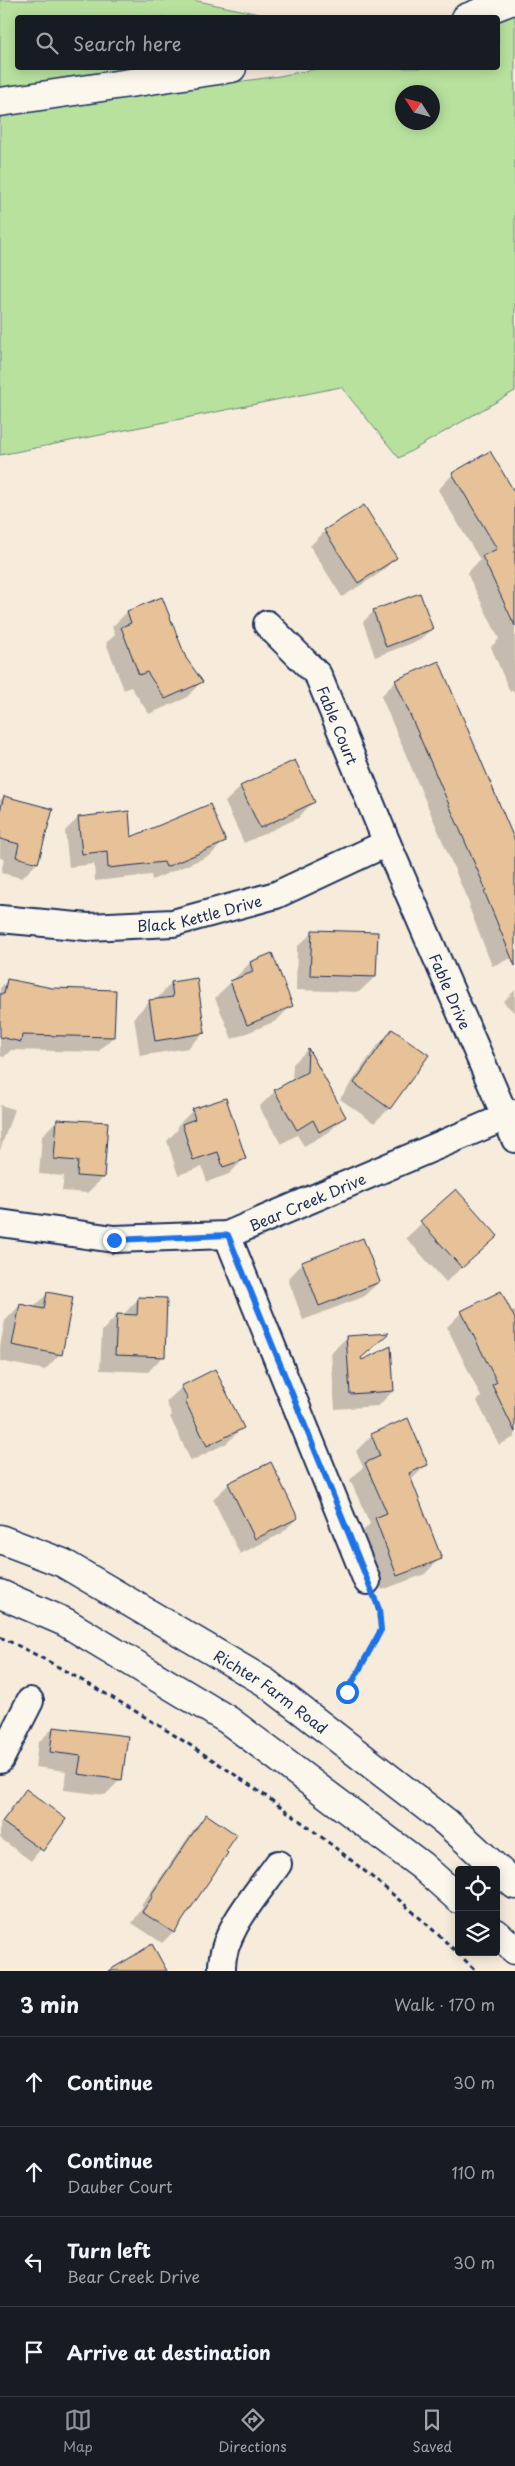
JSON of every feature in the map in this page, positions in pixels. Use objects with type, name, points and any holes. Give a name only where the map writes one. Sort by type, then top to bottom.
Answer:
[{"type":"main road","points":[[474,15],[513,0]]},
{"type":"main road","points":[[0,102],[218,70]]},
{"type":"main road","name":"Richter Farm Road","points":[[0,1538],[63,1563],[264,1682],[446,1822],[515,1885]]},
{"type":"main road","points":[[0,1594],[65,1622],[228,1720],[422,1866],[455,1895]]},
{"type":"main road","points":[[500,1937],[515,1950]]},
{"type":"street","name":"Fable Court","points":[[266,624],[318,675],[387,843]]},
{"type":"street","name":"Black Kettle Drive","points":[[0,920],[88,927],[173,923],[276,895],[387,843]]},
{"type":"street","name":"Fable Drive","points":[[387,843],[512,1123]]},
{"type":"street","name":"Bear Creek Drive","points":[[0,1223],[114,1240],[228,1235],[512,1123]]},
{"type":"street","points":[[228,1235],[367,1581]]},
{"type":"street","points":[[0,1760],[30,1701]]},
{"type":"street","points":[[222,1971],[222,1960],[229,1935],[278,1864]]},
{"type":"path","points":[[347,1692],[381,1630],[379,1609],[367,1581]]},
{"type":"path","points":[[0,1637],[33,1652],[154,1722],[237,1775],[346,1858],[446,1941],[476,1971]]},
{"type":"green space","points":[[0,0],[193,0],[264,15],[15,15],[15,70],[127,70],[0,87]]},
{"type":"green space","points":[[515,7],[515,391],[399,458],[341,387],[0,455],[0,115],[310,70],[500,70],[500,17]]},
{"type":"building","points":[[490,451],[515,493],[515,626],[482,556],[497,549],[452,473]]},
{"type":"building","points":[[364,505],[397,558],[358,583],[324,530]]},
{"type":"building","points":[[420,593],[433,629],[386,647],[373,610]]},
{"type":"building","points":[[162,597],[186,658],[203,682],[165,699],[147,672],[139,675],[121,627],[131,623],[127,611]]},
{"type":"building","points":[[439,661],[515,841],[515,966],[484,891],[486,890],[395,680]]},
{"type":"building","points":[[295,760],[315,802],[260,828],[240,786]]},
{"type":"building","points":[[4,796],[53,809],[38,863],[16,857],[19,844],[0,839],[0,811]]},
{"type":"building","points":[[210,804],[226,842],[166,867],[164,862],[108,868],[107,851],[82,854],[78,817],[129,811],[131,837]]},
{"type":"building","points":[[312,930],[378,932],[376,977],[310,975]]},
{"type":"building","points":[[272,953],[293,1006],[247,1025],[230,981],[253,972],[250,962]]},
{"type":"building","points":[[197,978],[205,1033],[155,1041],[149,1000],[173,997],[171,982]]},
{"type":"building","points":[[7,979],[52,988],[116,990],[114,1037],[22,1035],[21,1042],[0,1037],[0,994],[4,994]]},
{"type":"building","points":[[392,1029],[429,1055],[390,1109],[354,1083]]},
{"type":"building","points":[[308,1048],[346,1117],[319,1132],[313,1120],[297,1130],[274,1090],[307,1072]]},
{"type":"building","points":[[226,1098],[246,1159],[223,1167],[218,1152],[193,1160],[182,1124],[195,1119],[192,1109]]},
{"type":"building","points":[[57,1119],[108,1122],[104,1178],[77,1176],[78,1161],[54,1159]]},
{"type":"building","points":[[456,1189],[498,1236],[462,1268],[420,1221]]},
{"type":"building","points":[[363,1238],[380,1282],[319,1306],[302,1262]]},
{"type":"building","points":[[501,1291],[515,1319],[515,1432],[492,1385],[497,1382],[461,1311]]},
{"type":"building","points":[[47,1292],[73,1297],[62,1355],[12,1345],[20,1304],[44,1309]]},
{"type":"building","points":[[138,1297],[167,1298],[165,1357],[115,1355],[117,1314],[137,1315]]},
{"type":"building","points":[[389,1333],[361,1358],[362,1360],[391,1346],[394,1391],[350,1394],[346,1336]]},
{"type":"building","points":[[215,1369],[244,1428],[207,1446],[185,1401],[188,1399],[181,1386]]},
{"type":"building","points":[[408,1418],[428,1465],[409,1473],[442,1559],[397,1576],[375,1518],[387,1513],[365,1463],[380,1456],[371,1434]]},
{"type":"building","points":[[271,1462],[298,1518],[255,1539],[228,1483]]},
{"type":"building","points":[[53,1727],[128,1736],[122,1780],[78,1774],[81,1756],[50,1752]]},
{"type":"building","points":[[26,1789],[66,1819],[43,1851],[2,1822]]},
{"type":"building","points":[[206,1814],[237,1835],[226,1851],[228,1853],[174,1933],[142,1912],[153,1896],[151,1895]]},
{"type":"building","points":[[152,1944],[167,1971],[108,1971],[135,1955]]},
{"type":"route","points":[[114,1240],[228,1235],[379,1609],[381,1630],[347,1692]]}]
